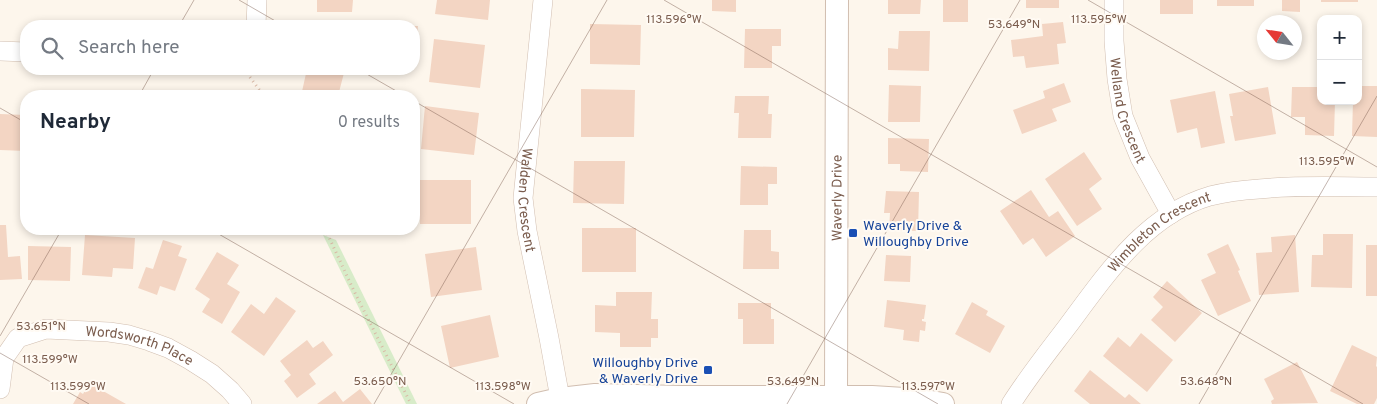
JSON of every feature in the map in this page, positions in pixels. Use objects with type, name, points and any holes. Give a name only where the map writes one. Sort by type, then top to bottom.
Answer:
[{"type":"street","points":[[256,20],[257,0]]},
{"type":"street","name":"Walden Crescent","points":[[543,0],[523,198],[527,232],[560,401]]},
{"type":"street","name":"Waverly Drive","points":[[836,396],[837,0]]},
{"type":"street","name":"Welland Crescent","points":[[1114,0],[1114,41],[1117,79],[1123,116],[1140,158],[1171,214]]},
{"type":"street","points":[[0,51],[20,52]]},
{"type":"street","name":"Wimbleton Crescent","points":[[1011,404],[1088,298],[1135,242],[1171,214],[1210,196],[1231,192],[1284,187],[1377,187]]},
{"type":"street","name":"Wordsworth Place","points":[[0,389],[4,358],[18,338],[46,329],[109,332],[149,341],[168,348],[212,374],[242,404]]},
{"type":"street","points":[[538,404],[595,395],[680,397],[836,396],[910,399],[944,404]]},
{"type":"path","points":[[248,75],[259,90]]},
{"type":"path","points":[[328,235],[411,404]]},
{"type":"green space","points":[[323,235],[336,240],[417,404],[406,404]]},
{"type":"building","points":[[317,0],[353,0],[352,12],[317,12]]},
{"type":"building","points":[[437,0],[490,0],[488,20],[435,14]]},
{"type":"building","points":[[712,0],[736,0],[736,12],[712,11]]},
{"type":"building","points":[[888,0],[921,0],[920,14],[888,14]]},
{"type":"building","points":[[943,0],[968,0],[968,22],[943,22]]},
{"type":"building","points":[[1026,0],[1059,0],[1059,8],[1026,8]]},
{"type":"building","points":[[1160,0],[1193,0],[1193,14],[1160,14]]},
{"type":"building","points":[[1217,0],[1254,0],[1254,6],[1217,6]]},
{"type":"building","points":[[1282,0],[1300,0],[1300,12],[1282,11]]},
{"type":"building","points":[[1321,0],[1358,0],[1358,2],[1321,2]]},
{"type":"building","points":[[1063,22],[1066,43],[1057,44],[1059,64],[1026,68],[1024,56],[1013,57],[1011,40],[1043,36],[1042,24]]},
{"type":"building","points":[[590,24],[641,25],[640,65],[590,64]]},
{"type":"building","points":[[745,29],[781,29],[781,46],[772,46],[772,68],[744,68]]},
{"type":"building","points":[[899,31],[930,31],[929,71],[888,70],[888,48],[898,49]]},
{"type":"building","points":[[434,39],[485,45],[480,88],[429,82]]},
{"type":"building","points":[[306,75],[343,75],[340,90],[302,90]]},
{"type":"building","points":[[1064,83],[1071,102],[1052,109],[1057,121],[1022,134],[1013,110],[1045,98],[1043,91]]},
{"type":"building","points":[[889,85],[921,86],[920,122],[888,122]]},
{"type":"building","points":[[1362,86],[1377,86],[1377,137],[1352,136],[1353,105],[1362,105]]},
{"type":"building","points":[[1268,87],[1276,134],[1235,141],[1230,116],[1233,116],[1229,94]]},
{"type":"building","points":[[1292,87],[1317,87],[1317,105],[1335,105],[1334,136],[1305,135],[1305,117],[1291,117]]},
{"type":"building","points":[[581,89],[635,90],[634,137],[581,137]]},
{"type":"building","points":[[1215,91],[1225,143],[1201,148],[1197,128],[1177,133],[1170,100]]},
{"type":"building","points":[[735,96],[769,96],[768,114],[772,114],[771,138],[738,138],[739,113],[734,113]]},
{"type":"building","points":[[425,106],[479,113],[474,155],[421,149]]},
{"type":"building","points":[[0,114],[20,115],[20,151],[0,150]]},
{"type":"building","points":[[888,138],[929,139],[928,172],[900,171],[900,164],[888,164]]},
{"type":"building","points":[[1084,152],[1102,179],[1089,189],[1102,209],[1077,226],[1045,179]]},
{"type":"building","points":[[574,161],[625,161],[624,204],[573,203]]},
{"type":"building","points":[[741,166],[777,167],[777,184],[768,184],[768,205],[740,205]]},
{"type":"building","points":[[420,180],[471,180],[471,224],[420,224]]},
{"type":"building","points":[[1031,190],[1049,217],[1058,211],[1075,236],[1046,257],[1033,238],[1023,245],[1000,211]]},
{"type":"building","points":[[886,191],[919,192],[918,231],[889,230],[890,213],[884,213]]},
{"type":"building","points":[[0,225],[6,225],[8,257],[20,256],[22,279],[0,280]]},
{"type":"building","points":[[582,228],[636,228],[636,272],[582,272]]},
{"type":"building","points":[[744,230],[771,230],[771,251],[779,252],[779,269],[743,269]]},
{"type":"building","points":[[1323,234],[1353,234],[1352,288],[1311,287],[1312,255],[1323,255]]},
{"type":"building","points":[[85,235],[135,238],[133,269],[113,268],[112,277],[82,275]]},
{"type":"building","points":[[1295,235],[1299,292],[1259,295],[1256,253],[1272,252],[1271,237]]},
{"type":"building","points":[[163,240],[182,246],[178,256],[187,259],[175,291],[160,286],[157,295],[138,288],[146,267],[153,269]]},
{"type":"building","points":[[1228,244],[1251,301],[1218,316],[1201,280],[1216,273],[1207,254]]},
{"type":"building","points":[[1366,245],[1377,245],[1377,296],[1366,296]]},
{"type":"building","points":[[28,246],[71,247],[70,281],[28,280]]},
{"type":"building","points":[[476,247],[482,290],[431,297],[425,254]]},
{"type":"building","points":[[217,252],[239,265],[227,284],[240,292],[222,324],[202,312],[210,299],[195,289]]},
{"type":"building","points":[[886,255],[911,256],[910,282],[884,281]]},
{"type":"building","points":[[1167,281],[1202,313],[1175,342],[1151,320],[1163,307],[1153,297]]},
{"type":"building","points":[[616,292],[652,292],[651,319],[658,319],[658,338],[651,338],[651,347],[620,347],[620,333],[595,332],[595,305],[616,306]]},
{"type":"building","points":[[276,297],[296,311],[264,356],[231,332],[251,304],[264,314]]},
{"type":"building","points":[[887,300],[926,305],[924,319],[922,319],[922,321],[926,322],[925,331],[920,330],[919,342],[903,340],[904,330],[884,327]]},
{"type":"building","points":[[972,302],[988,311],[986,315],[1005,326],[990,353],[955,334]]},
{"type":"building","points":[[738,303],[771,303],[771,319],[774,319],[774,344],[743,344],[743,319],[738,319]]},
{"type":"building","points":[[490,315],[499,357],[450,368],[441,326]]},
{"type":"building","points":[[1141,333],[1173,360],[1147,392],[1103,356],[1118,337],[1130,347]]},
{"type":"building","points":[[307,340],[313,348],[323,341],[333,355],[309,374],[316,384],[297,398],[284,381],[291,375],[280,361]]},
{"type":"building","points":[[1352,345],[1377,357],[1377,398],[1374,404],[1357,404],[1330,391]]},
{"type":"building","points":[[1297,362],[1318,403],[1272,404],[1271,401],[1274,399],[1264,379]]},
{"type":"building","points":[[1090,370],[1125,398],[1129,394],[1141,404],[1090,404],[1074,391]]},
{"type":"building","points":[[89,383],[126,404],[73,404],[80,392],[83,394]]},
{"type":"building","points":[[360,389],[372,404],[317,404],[335,391],[343,402]]},
{"type":"place","name":"Waverly Drive & Willoughby Drive","points":[[853,233]]},
{"type":"place","name":"Willoughby Drive & Waverly Drive","points":[[708,370]]}]
